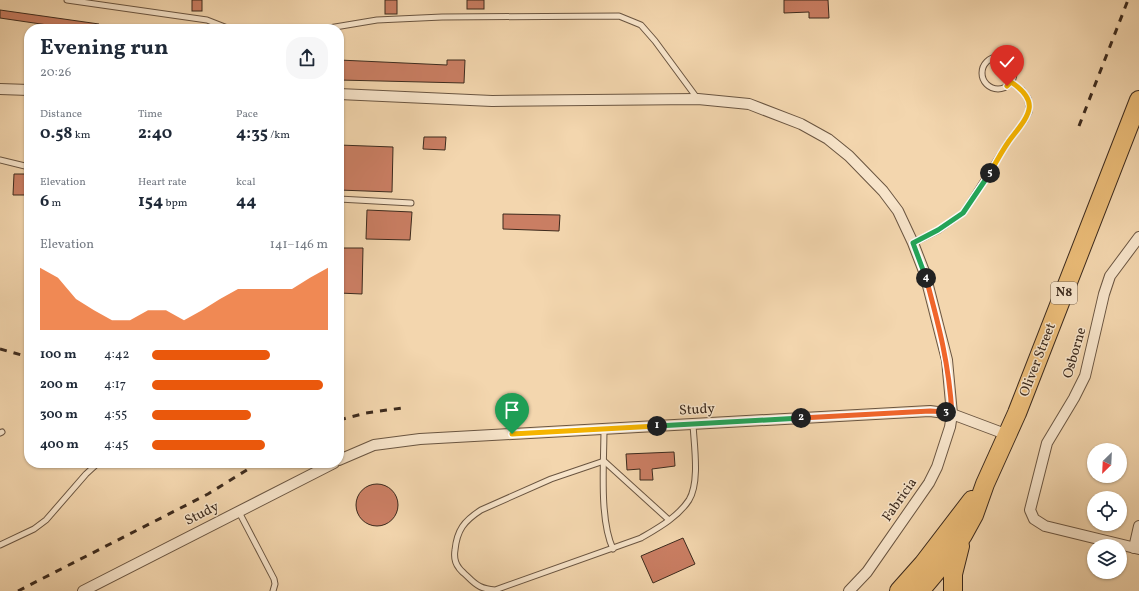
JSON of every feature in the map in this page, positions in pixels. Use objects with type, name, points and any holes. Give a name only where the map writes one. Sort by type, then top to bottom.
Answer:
[{"type":"highway","name":"Oliver Street","points":[[920,591],[941,566],[963,535],[974,515],[985,484],[1008,435],[1139,100]]},
{"type":"highway","name":"Oliver Street","points":[[899,591],[923,564],[985,484]]},
{"type":"highway","points":[[953,591],[953,574],[963,535]]},
{"type":"street","points":[[0,89],[24,90]]},
{"type":"street","name":"Fabricia","points":[[344,94],[492,101],[698,99],[749,104],[801,124],[828,139],[849,156],[883,191],[898,211],[913,243],[925,274],[942,339],[950,377],[952,414],[947,438],[937,467],[929,483],[867,572],[850,591]]},
{"type":"street","name":"Osborne","points":[[1137,548],[1045,526],[1037,522],[1031,514],[1031,504],[1045,450],[1050,438],[1074,398],[1085,376],[1104,294],[1110,276],[1139,237]]},
{"type":"street","name":"Study","points":[[344,458],[374,445],[396,441],[930,411],[952,414],[1008,435]]},
{"type":"street","name":"Study","points":[[83,591],[324,468]]},
{"type":"street","points":[[1137,548],[1139,526]]},
{"type":"lane","points":[[67,0],[207,20],[217,24]]},
{"type":"lane","points":[[344,26],[391,19],[449,17],[619,16],[641,25],[655,41],[698,99]]},
{"type":"lane","points":[[997,57],[1007,59],[1011,63],[1014,72],[1011,82],[1002,88],[997,88],[988,84],[983,75],[983,70],[987,61],[997,57]]},
{"type":"lane","points":[[913,243],[938,230],[963,213],[1008,142],[1025,120],[1029,112],[1028,98],[1022,90],[1011,82]]},
{"type":"lane","points":[[0,160],[24,165]]},
{"type":"lane","points":[[344,199],[411,203]]},
{"type":"lane","points":[[604,461],[551,479],[481,510],[471,517],[458,533],[456,538],[454,556],[458,567],[475,585],[484,589],[495,590],[641,538],[669,520],[681,510],[689,499],[694,487],[695,476],[693,424]]},
{"type":"lane","points":[[604,429],[605,516],[609,540],[613,549]]},
{"type":"lane","points":[[604,461],[669,520]]},
{"type":"lane","points":[[0,546],[34,529],[46,520],[93,468]]},
{"type":"lane","points":[[239,512],[274,579],[275,584],[273,591]]},
{"type":"building","points":[[192,0],[202,0],[202,11],[192,11]]},
{"type":"building","points":[[385,0],[397,0],[397,14],[385,14]]},
{"type":"building","points":[[467,0],[484,0],[484,9],[467,9]]},
{"type":"building","points":[[784,0],[828,0],[829,18],[809,18],[809,12],[784,13]]},
{"type":"building","points":[[0,10],[99,24],[41,24],[0,18]]},
{"type":"building","points":[[344,60],[447,65],[447,60],[465,60],[464,83],[344,80]]},
{"type":"building","points":[[424,137],[446,137],[445,150],[423,149]]},
{"type":"building","points":[[344,145],[393,147],[392,192],[344,190]]},
{"type":"building","points":[[14,174],[24,174],[24,195],[13,195]]},
{"type":"building","points":[[367,210],[412,212],[410,240],[366,239]]},
{"type":"building","points":[[503,214],[560,215],[559,231],[503,229]]},
{"type":"building","points":[[344,248],[363,248],[362,294],[344,293]]},
{"type":"building","points":[[674,452],[675,466],[652,469],[653,480],[640,480],[640,469],[627,470],[626,454]]},
{"type":"building","points":[[377,484],[392,490],[398,505],[392,520],[377,526],[362,520],[356,505],[362,490]]},
{"type":"building","points":[[683,538],[695,564],[653,583],[641,556]]},
{"type":"railway","points":[[1079,126],[1128,0]]},
{"type":"railway","points":[[0,349],[24,356]]},
{"type":"railway","points":[[344,419],[366,413],[402,408]]},
{"type":"railway","points":[[18,591],[208,494],[250,468]]},
{"type":"route","points":[[512,434],[930,411],[952,414],[950,377],[947,360],[925,274],[913,243],[938,230],[966,210],[1008,142],[1028,116],[1028,98],[1022,90],[1011,82],[1007,86]]}]
